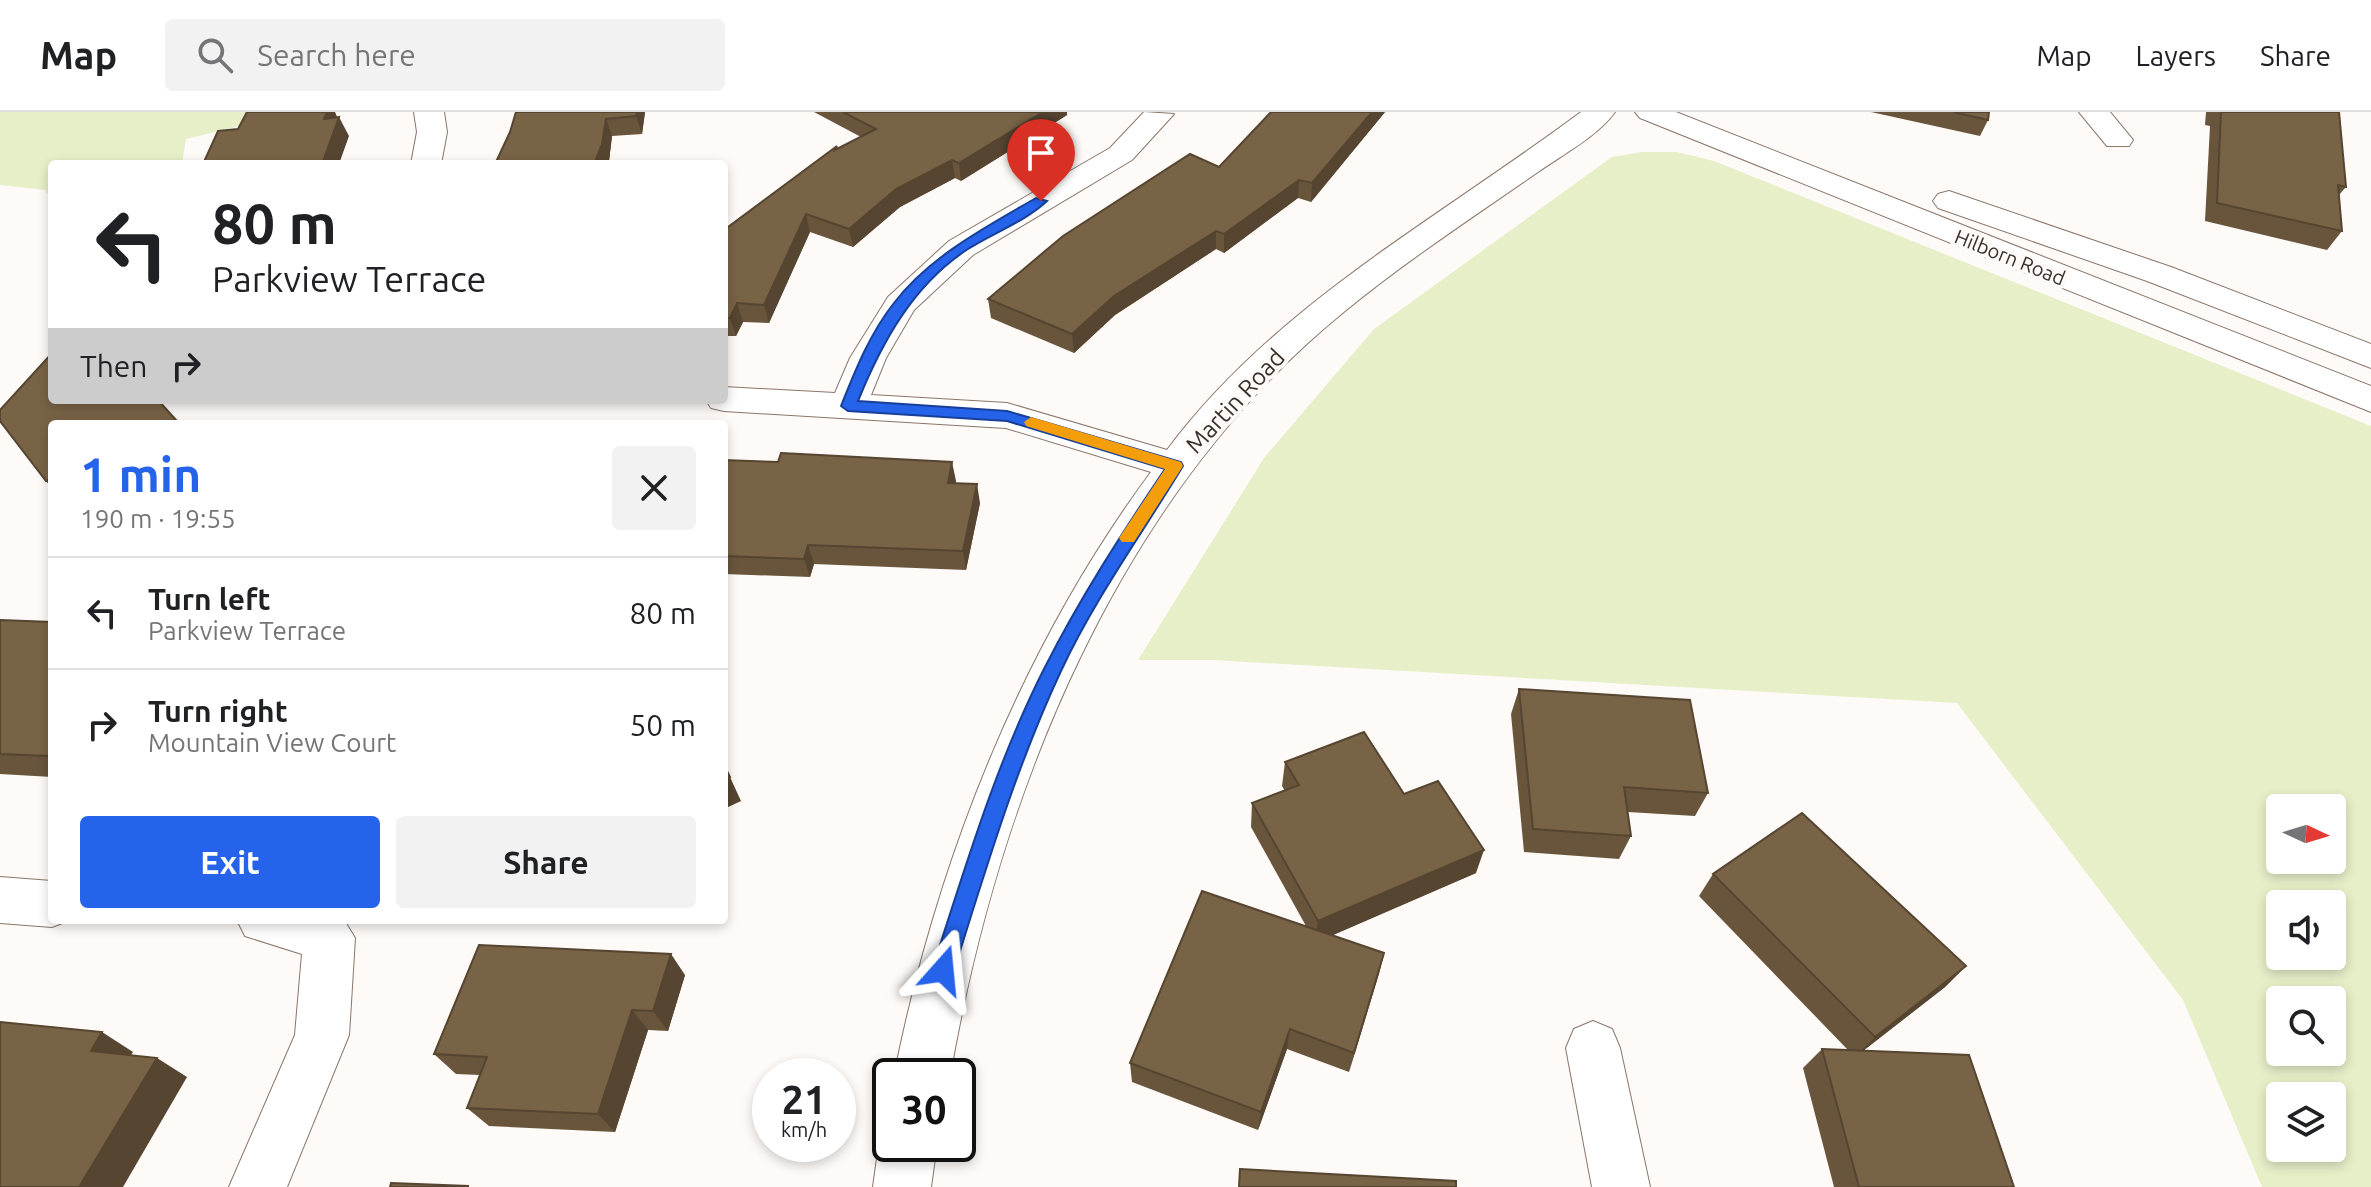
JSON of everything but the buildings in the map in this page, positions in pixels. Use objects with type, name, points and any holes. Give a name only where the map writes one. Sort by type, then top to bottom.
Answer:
[{"type":"street","points":[[427,160],[432,132],[429,112]]},
{"type":"street","name":"Martin Road","points":[[926,1058],[943,970],[997,802],[1053,669],[1112,562],[1175,466],[1242,388],[1328,306],[1600,112]]},
{"type":"street","name":"Hilborn Road","points":[[1650,112],[2371,400]]},
{"type":"street","name":"Hilborn Road","points":[[1719,112],[1986,215],[2159,274],[2371,357]]},
{"type":"street","points":[[2094,112],[2118,140]]},
{"type":"street","points":[[848,406],[868,358],[900,304],[961,248],[1121,154],[1159,114]]},
{"type":"street","points":[[728,399],[1007,416],[1175,466]]},
{"type":"street","points":[[0,900],[48,904]]},
{"type":"street","points":[[258,1187],[322,1035],[329,938],[278,924]]},
{"type":"street","points":[[1593,1048],[1621,1187]]},
{"type":"street","points":[[902,1187],[905,1162]]},
{"type":"green space","points":[[0,112],[297,112],[186,139],[183,160],[48,160],[48,195],[45,190],[0,185]]},
{"type":"green space","points":[[1642,152],[1677,152],[1714,161],[2371,426],[2371,1187],[2262,1187],[2183,1000],[1957,703],[1213,660],[1138,660],[1264,458],[1374,329],[1612,157]]},
{"type":"slow traffic","points":[[1031,422],[1175,466],[1128,538]]},
{"type":"route","points":[[943,970],[997,802],[1053,669],[1112,562],[1175,466],[1110,444],[1007,416],[848,406],[868,358],[900,304],[961,248],[1041,201]]}]
